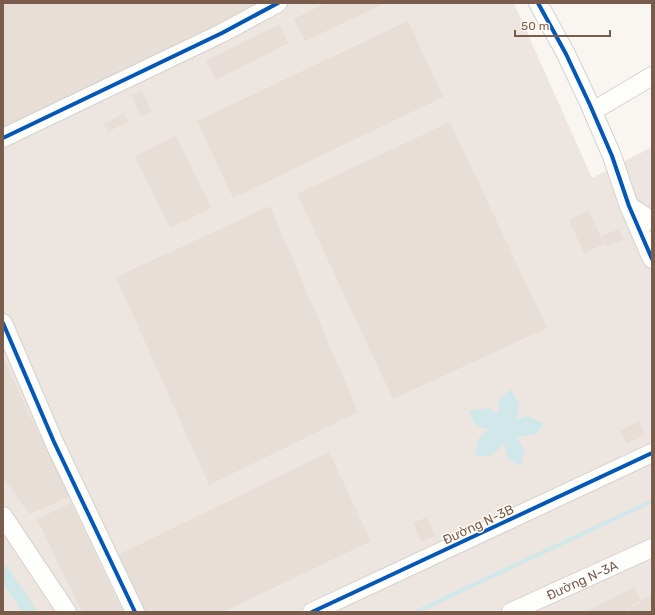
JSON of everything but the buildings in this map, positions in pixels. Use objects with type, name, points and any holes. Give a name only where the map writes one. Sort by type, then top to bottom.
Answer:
[{"type":"street","points":[[3,138],[222,33],[278,3]]},
{"type":"street","points":[[538,3],[566,54],[612,156],[629,206],[652,260]]},
{"type":"street","points":[[592,111],[652,76]]},
{"type":"street","points":[[629,206],[652,221]]},
{"type":"street","points":[[3,323],[54,442],[135,612]]},
{"type":"street","name":"Đường N-3B","points":[[312,612],[652,453]]},
{"type":"street","points":[[3,516],[67,612]]},
{"type":"street","name":"Đường N-3A","points":[[511,612],[652,548]]},
{"type":"shaded area","points":[[3,3],[514,3],[592,178],[652,147],[652,612],[3,612]]},
{"type":"water","points":[[511,389],[519,404],[517,419],[528,416],[544,424],[536,434],[517,437],[524,451],[521,466],[508,459],[504,443],[492,454],[485,456],[475,455],[478,439],[489,429],[480,427],[474,423],[469,411],[488,408],[498,414],[499,400]]},
{"type":"waterway","points":[[416,612],[652,501]]},
{"type":"waterway","points":[[3,572],[30,612]]},
{"type":"cycle path","points":[[3,138],[222,33],[278,3]]},
{"type":"cycle path","points":[[538,3],[566,54],[590,105],[612,156],[629,206],[652,259]]},
{"type":"cycle path","points":[[3,323],[54,442],[135,612]]},
{"type":"cycle path","points":[[312,612],[652,453]]}]
